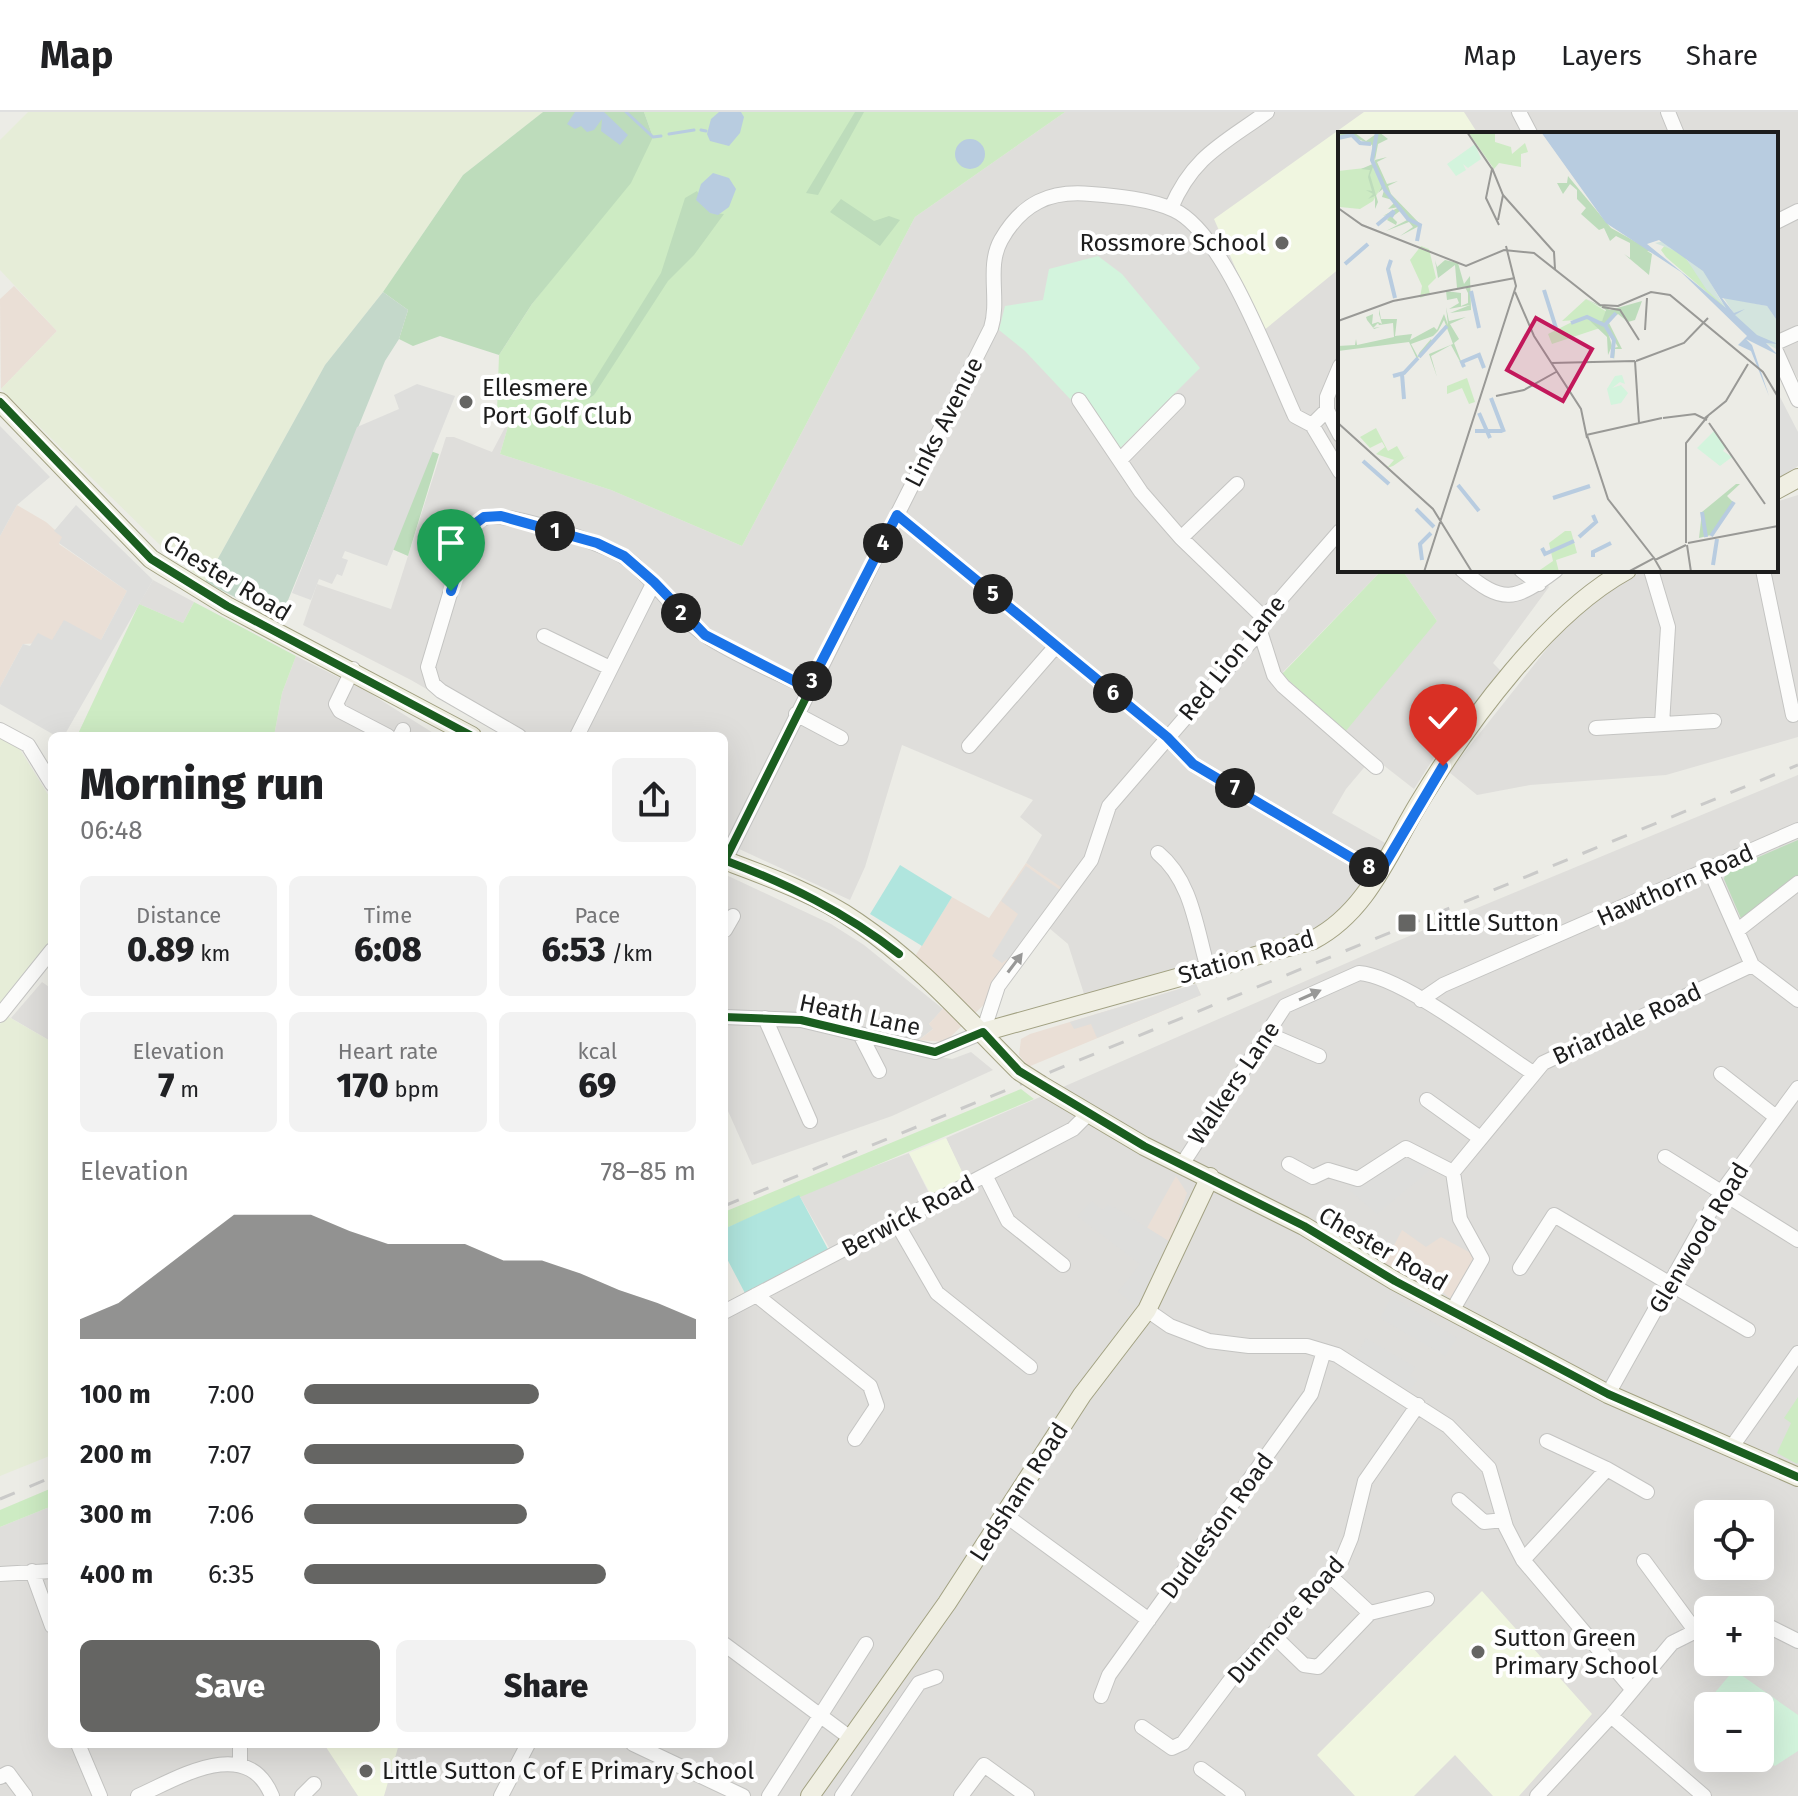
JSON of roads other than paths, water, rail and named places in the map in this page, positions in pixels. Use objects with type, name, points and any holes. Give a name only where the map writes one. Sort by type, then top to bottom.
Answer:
[{"type":"main road","name":"Chester Road","points":[[0,402],[151,559],[227,606],[353,669],[465,732]]},
{"type":"main road","points":[[1778,489],[1798,478]]},
{"type":"main road","name":"Station Road","points":[[983,1032],[1313,940],[1329,932],[1348,917],[1379,874],[1457,746],[1517,669],[1579,600],[1624,572]]},
{"type":"main road","name":"Chester Road","points":[[728,862],[769,877],[854,919],[908,961],[1019,1071],[1088,1114],[1608,1394],[1798,1477]]},
{"type":"main road","points":[[1019,1071],[1012,1043],[1017,1031],[1030,1021]]},
{"type":"main road","name":"Ledsham Road","points":[[810,1796],[947,1603],[1082,1395],[1147,1310],[1210,1177]]},
{"type":"street","points":[[1267,112],[1217,147],[1185,176],[1171,208],[1203,231],[1227,271],[1295,416],[1312,425],[1338,469]]},
{"type":"street","points":[[1519,112],[1529,132]]},
{"type":"street","points":[[1668,112],[1676,132]]},
{"type":"street","name":"Links Avenue","points":[[728,852],[991,328],[997,310],[995,252],[1017,216],[1033,202],[1052,193],[1077,193],[1171,208]]},
{"type":"street","points":[[1778,221],[1798,211]]},
{"type":"street","points":[[1778,342],[1798,333]]},
{"type":"street","points":[[1778,355],[1798,400]]},
{"type":"street","points":[[1338,371],[1327,397],[1327,410],[1338,431]]},
{"type":"street","points":[[1079,400],[1141,492],[1262,625],[1274,675],[1371,768]]},
{"type":"street","points":[[1120,460],[1177,406]]},
{"type":"street","points":[[1312,425],[1327,410]]},
{"type":"street","points":[[1181,538],[1237,484]]},
{"type":"street","points":[[897,515],[1167,737],[1193,764],[1379,874]]},
{"type":"street","points":[[512,732],[441,691],[433,684],[428,667],[472,526],[484,517],[501,516],[597,543],[624,556],[705,635],[808,688]]},
{"type":"street","name":"Red Lion Lane","points":[[983,1032],[998,986],[1091,860],[1109,806],[1338,533]]},
{"type":"street","points":[[1464,572],[1488,592],[1513,596],[1539,584],[1554,572]]},
{"type":"street","points":[[1524,572],[1539,584]]},
{"type":"street","points":[[1652,572],[1668,627],[1662,724]]},
{"type":"street","points":[[1763,572],[1793,715]]},
{"type":"street","points":[[579,732],[654,582]]},
{"type":"street","points":[[544,636],[610,668]]},
{"type":"street","points":[[969,746],[1056,646]]},
{"type":"street","points":[[353,669],[336,704],[340,711],[380,732]]},
{"type":"street","points":[[796,714],[841,738]]},
{"type":"street","points":[[1596,728],[1714,721]]},
{"type":"street","points":[[0,730],[28,745],[48,778]]},
{"type":"street","name":"Hawthorn Road","points":[[1421,1000],[1443,985],[1798,830]]},
{"type":"street","points":[[1158,853],[1172,864],[1186,889],[1208,969]]},
{"type":"street","points":[[1710,870],[1752,965],[1798,1000]]},
{"type":"street","points":[[1738,930],[1798,883]]},
{"type":"street","points":[[0,1015],[48,955]]},
{"type":"street","name":"Briardale Road","points":[[1453,1172],[1543,1063],[1752,965]]},
{"type":"street","name":"Walkers Lane","points":[[1181,1166],[1285,1006],[1359,973],[1370,974],[1421,1000],[1533,1073]]},
{"type":"street","name":"Heath Lane","points":[[728,1017],[801,1020],[935,1052],[983,1032]]},
{"type":"street","points":[[765,1018],[810,1121]]},
{"type":"street","points":[[1268,1034],[1319,1056]]},
{"type":"street","points":[[861,1036],[879,1071]]},
{"type":"street","points":[[1721,1074],[1776,1117]]},
{"type":"street","name":"Glenwood Road","points":[[1608,1394],[1720,1194],[1798,1088]]},
{"type":"street","points":[[1427,1100],[1480,1138]]},
{"type":"street","name":"Berwick Road","points":[[728,1310],[1073,1129],[1088,1114]]},
{"type":"street","points":[[1289,1164],[1313,1177],[1328,1170],[1358,1179],[1406,1148],[1453,1172],[1460,1219],[1482,1259],[1452,1311]]},
{"type":"street","points":[[1665,1157],[1798,1240]]},
{"type":"street","points":[[985,1175],[1008,1221],[1063,1265]]},
{"type":"street","points":[[1520,1268],[1554,1215],[1748,1330]]},
{"type":"street","points":[[896,1222],[937,1293],[1030,1367]]},
{"type":"street","points":[[756,1295],[870,1386],[877,1406],[855,1439]]},
{"type":"street","points":[[1147,1310],[1170,1326],[1209,1341],[1307,1346],[1324,1351],[1418,1405],[1448,1426],[1489,1468],[1504,1520],[1523,1560],[1633,1690]]},
{"type":"street","name":"Dudleston Road","points":[[1101,1696],[1109,1675],[1311,1394],[1324,1351]]},
{"type":"street","points":[[1731,1448],[1798,1353]]},
{"type":"street","name":"Dunmore Road","points":[[1142,1727],[1167,1745],[1178,1747],[1235,1674],[1330,1576],[1347,1552],[1365,1481],[1418,1405]]},
{"type":"street","points":[[1547,1441],[1647,1492]]},
{"type":"street","points":[[1523,1560],[1607,1469]]},
{"type":"street","points":[[1459,1500],[1484,1522],[1504,1520]]},
{"type":"street","points":[[1005,1515],[1149,1620]]},
{"type":"street","points":[[1644,1561],[1694,1619]]},
{"type":"street","points":[[32,1571],[48,1615]]},
{"type":"street","points":[[0,1574],[48,1571]]},
{"type":"street","points":[[1330,1576],[1370,1613]]},
{"type":"street","points":[[1273,1635],[1304,1665],[1318,1667],[1370,1613],[1427,1599]]},
{"type":"street","points":[[1774,1629],[1798,1641]]},
{"type":"street","points":[[1537,1796],[1611,1716],[1672,1643],[1694,1631]]},
{"type":"street","points":[[769,1796],[866,1644]]},
{"type":"street","points":[[728,1647],[849,1737]]},
{"type":"street","points":[[842,1796],[919,1683],[936,1677]]},
{"type":"street","points":[[1611,1716],[1704,1796]]},
{"type":"street","points":[[80,1748],[100,1796]]},
{"type":"street","points":[[240,1748],[240,1763]]},
{"type":"street","points":[[501,1796],[526,1748]]},
{"type":"street","points":[[641,1748],[743,1796]]},
{"type":"street","points":[[961,1796],[980,1762],[1027,1796]]},
{"type":"street","points":[[138,1796],[155,1792],[191,1773],[240,1763],[263,1778],[272,1796]]},
{"type":"street","points":[[1201,1769],[1238,1796]]},
{"type":"street","points":[[0,1777],[8,1773],[25,1796]]},
{"type":"waterway","points":[[626,112],[653,137],[661,136]]},
{"type":"waterway","points":[[669,134],[694,130]]},
{"type":"waterway","points":[[701,130],[706,131]]},
{"type":"railway","points":[[728,1204],[1798,765]]},
{"type":"railway","points":[[0,1499],[48,1479]]},
{"type":"place","name":"Rossmore School","points":[[1282,243]]},
{"type":"place","name":"Ellesmere Port Golf Club","points":[[466,402]]},
{"type":"place","name":"Little Sutton","points":[[1407,923]]},
{"type":"place","name":"Sutton Green Primary School","points":[[1478,1652]]},
{"type":"place","name":"Little Sutton C of E Primary School","points":[[366,1771]]}]
